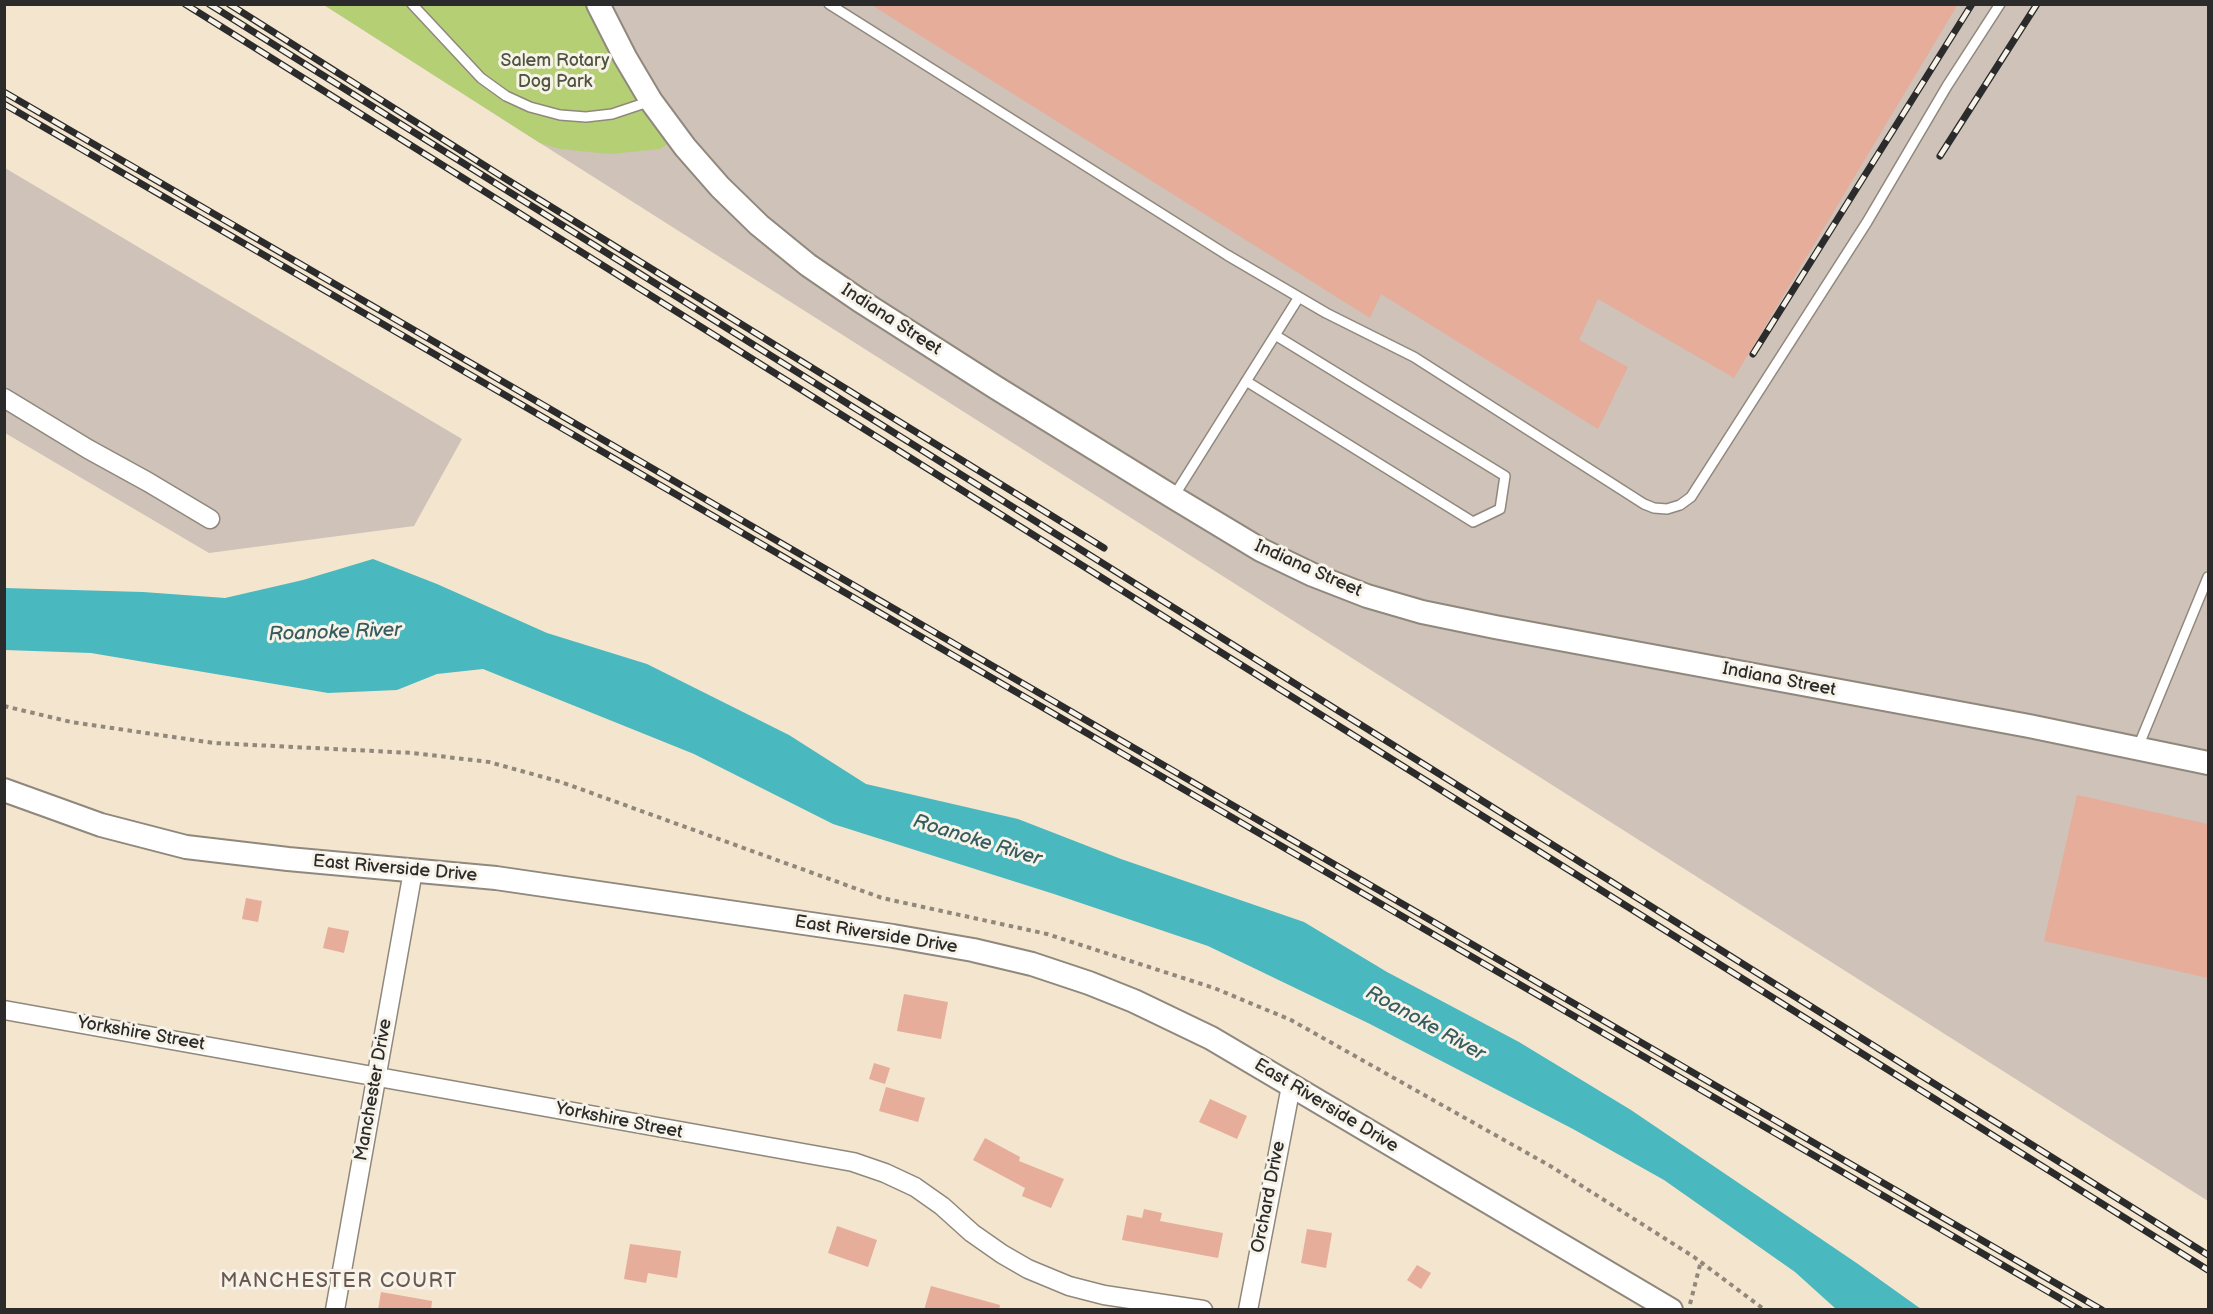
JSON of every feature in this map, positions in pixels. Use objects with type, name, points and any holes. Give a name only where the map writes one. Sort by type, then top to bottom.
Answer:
[{"type":"street","name":"Indiana Street","points":[[598,4],[651,101],[685,147],[720,187],[759,225],[808,265],[917,338],[1173,497],[1261,550],[1313,575],[1367,596],[1422,612],[2138,747],[2208,763]]},
{"type":"street","points":[[4,398],[210,519]]},
{"type":"street","name":"East Riverside Drive","points":[[4,790],[100,825],[178,845],[288,859],[496,878],[893,936],[973,950],[1022,962],[1089,983],[1134,1001],[1211,1038],[1671,1310]]},
{"type":"street","name":"Manchester Drive","points":[[335,1310],[413,871]]},
{"type":"street","name":"Yorkshire Street","points":[[4,1010],[854,1162],[915,1187],[942,1206],[972,1233],[1028,1269],[1069,1286],[1104,1295],[1203,1310]]},
{"type":"street","name":"Orchard Drive","points":[[1248,1310],[1291,1086]]},
{"type":"lane","points":[[412,4],[481,78],[506,96],[530,107],[560,115],[586,117],[612,114],[651,101]]},
{"type":"lane","points":[[829,4],[1227,255],[1326,314],[1414,357],[1644,504],[1654,508],[1668,509],[1680,505],[1691,497],[1867,222],[1947,86],[2000,4]]},
{"type":"lane","points":[[1173,497],[1299,297]]},
{"type":"lane","points":[[1246,381],[1473,522],[1500,509],[1505,477],[1275,335]]},
{"type":"lane","points":[[2138,747],[2208,577]]},
{"type":"path","points":[[1688,1310],[1701,1261]]},
{"type":"shaded area","points":[[324,5],[2208,5],[2208,1201],[540,143]]},
{"type":"shaded area","points":[[5,168],[462,439],[414,526],[209,553],[5,433]]},
{"type":"green space","name":"Salem Rotary Dog Park","points":[[324,5],[598,5],[678,137],[660,149],[610,154],[560,149],[540,143]]},
{"type":"water","name":"Roanoke River","points":[[373,559],[437,584],[547,633],[647,664],[789,735],[866,784],[1018,819],[1121,859],[1304,922],[1387,972],[1519,1042],[1631,1110],[1921,1309],[1836,1309],[1795,1272],[1664,1180],[1573,1129],[1370,1024],[1208,946],[1054,894],[833,824],[694,754],[483,669],[437,674],[397,690],[328,693],[91,653],[5,650],[5,588],[143,592],[225,598],[303,580]]},
{"type":"building","points":[[870,4],[1958,4],[1734,378],[1598,299],[1579,340],[1628,367],[1598,429],[1381,294],[1370,318]]},
{"type":"building","points":[[2077,795],[2208,824],[2208,978],[2044,941]]},
{"type":"building","points":[[246,898],[262,901],[258,922],[242,919]]},
{"type":"building","points":[[328,927],[349,931],[344,953],[323,948]]},
{"type":"building","points":[[904,994],[948,1002],[941,1039],[897,1031]]},
{"type":"building","points":[[874,1063],[890,1068],[885,1084],[869,1079]]},
{"type":"building","points":[[886,1087],[925,1098],[918,1122],[879,1111]]},
{"type":"building","points":[[1210,1099],[1247,1116],[1237,1139],[1199,1122]]},
{"type":"building","points":[[985,1138],[1020,1157],[1019,1161],[1064,1179],[1051,1208],[1022,1196],[1025,1188],[973,1160]]},
{"type":"building","points":[[1144,1209],[1162,1213],[1160,1221],[1223,1233],[1218,1258],[1122,1240],[1127,1215],[1142,1218]]},
{"type":"building","points":[[837,1226],[877,1240],[868,1267],[828,1253]]},
{"type":"building","points":[[1307,1229],[1332,1233],[1326,1268],[1301,1263]]},
{"type":"building","points":[[630,1244],[681,1251],[677,1278],[648,1273],[646,1283],[624,1279]]},
{"type":"building","points":[[1417,1265],[1431,1273],[1421,1289],[1407,1280]]},
{"type":"building","points":[[931,1286],[1000,1305],[999,1310],[924,1310]]},
{"type":"building","points":[[381,1292],[432,1301],[431,1310],[378,1310]]},
{"type":"railway","points":[[185,4],[2208,1270]]},
{"type":"railway","points":[[209,4],[2208,1255]]},
{"type":"railway","points":[[229,4],[506,179],[1104,548]]},
{"type":"railway","points":[[1753,354],[1972,4]]},
{"type":"railway","points":[[1940,156],[2037,4]]},
{"type":"railway","points":[[4,92],[2102,1310]]},
{"type":"railway","points":[[4,104],[2080,1310]]},
{"type":"district","name":"MANCHESTER COURT","points":[[339,1282]]}]
